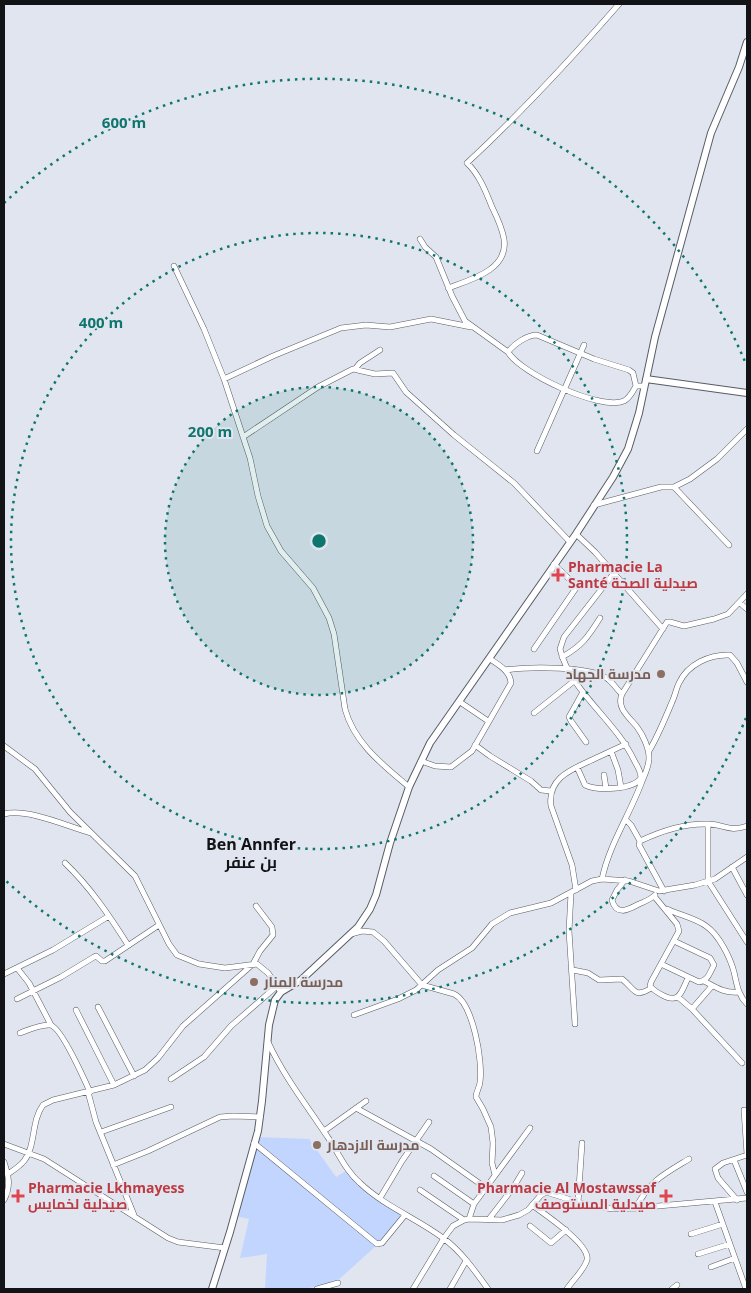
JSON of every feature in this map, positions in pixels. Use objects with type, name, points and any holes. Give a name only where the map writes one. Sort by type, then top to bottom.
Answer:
[{"type":"street","points":[[448,288],[494,268],[502,254],[504,245],[502,229],[490,200],[467,163],[576,54],[619,4]]},
{"type":"street","points":[[171,1079],[204,1057],[232,1026],[279,989],[296,984],[365,918],[376,896],[390,843],[409,787],[430,743],[576,534],[616,472],[628,449],[635,427],[655,337],[711,133],[736,74],[747,42]]},
{"type":"street","points":[[420,239],[425,247],[436,257],[448,288],[462,316],[472,327],[508,352],[525,368],[564,390],[598,400],[619,402],[627,398],[636,386],[645,382],[747,393]]},
{"type":"street","points":[[174,266],[224,379],[244,437],[267,526],[282,551],[313,588],[329,618],[334,634],[345,709],[351,728],[364,745],[409,787]]},
{"type":"street","points":[[224,379],[272,356],[342,328],[366,325],[390,327],[432,319],[472,327]]},
{"type":"street","points":[[508,352],[516,344],[535,335],[632,371],[636,386]]},
{"type":"street","points":[[537,451],[584,345]]},
{"type":"street","points":[[244,437],[318,388],[355,369],[360,363],[380,350]]},
{"type":"street","points":[[355,369],[375,374],[394,373],[406,392],[454,435],[514,483],[570,542]]},
{"type":"street","points":[[594,505],[661,487],[674,487],[690,479],[717,459],[747,429]]},
{"type":"street","points":[[674,487],[729,545]]},
{"type":"street","points":[[576,534],[663,629]]},
{"type":"street","points":[[534,649],[576,588],[574,583],[554,564]]},
{"type":"street","points":[[577,767],[584,785],[594,788],[621,787],[635,784],[641,778],[626,744],[574,681],[560,649],[564,638],[614,574]]},
{"type":"street","points":[[602,879],[609,853],[626,820],[649,764],[649,752],[638,728],[622,707],[620,701],[622,694],[668,622],[684,626],[714,619],[728,614],[747,594]]},
{"type":"street","points":[[740,603],[747,609]]},
{"type":"street","points":[[562,657],[578,648],[584,642],[600,618]]},
{"type":"street","points":[[649,752],[678,684],[686,673],[702,660],[717,655],[730,655],[737,663],[747,682]]},
{"type":"street","points":[[421,761],[434,766],[451,767],[472,751],[511,683],[505,670],[490,659]]},
{"type":"street","points":[[505,670],[568,669],[598,674],[609,679],[622,694]]},
{"type":"street","points":[[534,713],[574,681]]},
{"type":"street","points":[[582,692],[569,716],[586,742]]},
{"type":"street","points":[[460,702],[488,721]]},
{"type":"street","points":[[576,890],[572,864],[551,806],[551,791],[556,782],[577,767],[626,744]]},
{"type":"street","points":[[475,745],[531,781],[541,790],[551,791]]},
{"type":"street","points":[[4,746],[27,761],[65,807],[137,878],[173,951],[183,959],[199,964],[226,968],[253,964],[262,967],[279,989]]},
{"type":"street","points":[[611,751],[618,770],[621,787]]},
{"type":"street","points":[[604,775],[606,788]]},
{"type":"street","points":[[4,814],[18,813],[30,815],[91,833]]},
{"type":"street","points":[[626,820],[632,825],[640,841],[639,845],[664,891]]},
{"type":"street","points":[[640,841],[668,830],[708,824],[734,830],[747,826]]},
{"type":"street","points":[[708,824],[708,881],[747,940]]},
{"type":"street","points":[[625,880],[612,900],[616,908],[624,912],[655,893],[708,881],[747,857]]},
{"type":"street","points":[[65,863],[88,887],[128,945]]},
{"type":"street","points":[[732,867],[747,895]]},
{"type":"street","points":[[354,1015],[407,995],[422,985],[438,970],[472,948],[489,927],[510,913],[551,903],[592,881],[602,879],[625,880],[644,885],[655,893],[679,928],[674,941],[651,982],[651,988]]},
{"type":"street","points":[[571,893],[569,931],[575,1024]]},
{"type":"street","points":[[8,1174],[23,1163],[29,1153],[33,1129],[39,1110],[43,1105],[53,1100],[114,1085],[150,1066],[183,1026],[253,964],[260,951],[273,938],[272,927],[256,906]]},
{"type":"street","points":[[664,908],[706,926],[714,934],[732,967],[739,992],[747,1004]]},
{"type":"street","points":[[4,974],[53,950],[109,916]]},
{"type":"street","points":[[17,999],[96,956],[105,961],[159,925]]},
{"type":"street","points":[[350,934],[369,931],[379,935],[422,985],[458,996],[467,1009],[479,1053],[480,1083],[476,1096],[484,1109],[491,1127],[494,1175]]},
{"type":"street","points":[[674,941],[712,960],[714,965],[704,981]]},
{"type":"street","points":[[661,964],[699,982],[704,981],[726,991],[739,992]]},
{"type":"street","points":[[17,968],[34,991],[51,1025],[57,1029],[89,1092],[94,1118],[135,1217]]},
{"type":"street","points":[[573,970],[588,974],[599,980],[622,979],[638,993],[642,994],[651,988]]},
{"type":"street","points":[[651,988],[669,999],[674,999],[678,997],[688,978]]},
{"type":"street","points":[[692,1009],[712,986]]},
{"type":"street","points":[[212,1289],[225,1248],[260,1117],[267,1040],[273,1005],[279,989]]},
{"type":"street","points":[[678,997],[692,1009],[742,1063]]},
{"type":"street","points":[[98,1007],[134,1076]]},
{"type":"street","points":[[76,1010],[114,1085]]},
{"type":"street","points":[[20,1033],[51,1025]]},
{"type":"street","points":[[267,1040],[287,1077],[358,1182],[405,1215],[444,1238],[466,1261],[488,1289]]},
{"type":"street","points":[[324,1131],[366,1100]]},
{"type":"street","points":[[101,1132],[171,1107]]},
{"type":"street","points":[[356,1108],[431,1149],[486,1188]]},
{"type":"street","points":[[737,1200],[718,1178],[715,1171],[719,1165],[747,1155],[744,1110]]},
{"type":"street","points":[[113,1165],[148,1151],[220,1117],[260,1117]]},
{"type":"street","points":[[380,1198],[429,1122]]},
{"type":"street","points":[[467,1219],[474,1204],[494,1175],[530,1128]]},
{"type":"street","points":[[254,1143],[377,1244],[382,1243],[405,1215]]},
{"type":"street","points":[[578,1203],[582,1143]]},
{"type":"street","points":[[4,1144],[44,1159],[174,1241],[225,1248]]},
{"type":"street","points":[[636,1208],[644,1193],[655,1181],[689,1159]]},
{"type":"street","points":[[734,1160],[747,1192]]},
{"type":"street","points":[[4,1162],[8,1174],[9,1189],[4,1200]]},
{"type":"street","points":[[489,1219],[522,1173]]},
{"type":"street","points":[[434,1176],[474,1204]]},
{"type":"street","points":[[420,1190],[467,1219]]},
{"type":"street","points":[[414,1289],[453,1226],[467,1219],[502,1220],[511,1218],[519,1215],[547,1192],[578,1203],[603,1208],[636,1208],[747,1198]]},
{"type":"street","points":[[715,1202],[745,1289]]},
{"type":"street","points":[[532,1205],[566,1230],[587,1253],[587,1260],[567,1289]]},
{"type":"street","points":[[690,1234],[723,1224]]},
{"type":"street","points":[[530,1226],[550,1242],[553,1242],[566,1230]]},
{"type":"street","points":[[698,1254],[730,1244]]},
{"type":"street","points":[[711,1267],[735,1258]]},
{"type":"street","points":[[450,1289],[466,1261]]},
{"type":"street","points":[[317,1289],[338,1283]]},
{"type":"street","points":[[672,1289],[677,1285]]},
{"type":"shaded area","points":[[256,1137],[309,1139],[336,1177],[346,1171],[373,1195],[405,1216],[377,1245],[335,1283],[303,1289],[265,1289],[267,1254],[240,1258],[249,1219],[236,1216]]},
{"type":"place","name":"Pharmacie La Santé صيدلية الصحة","points":[[558,575]]},
{"type":"place","name":"مدرسة الجهاد","points":[[661,674]]},
{"type":"place","name":"مدرسة المنار","points":[[254,982]]},
{"type":"place","name":"مدرسة الازدهار","points":[[317,1145]]},
{"type":"place","name":"Pharmacie Lkhmayess صيدلية لخمايس","points":[[18,1196]]},
{"type":"place","name":"Pharmacie Al Mostawssaf صيدلية المستوصف","points":[[666,1196]]},
{"type":"district","name":"Ben Annfer بن عنفر","points":[[251,853]]}]
